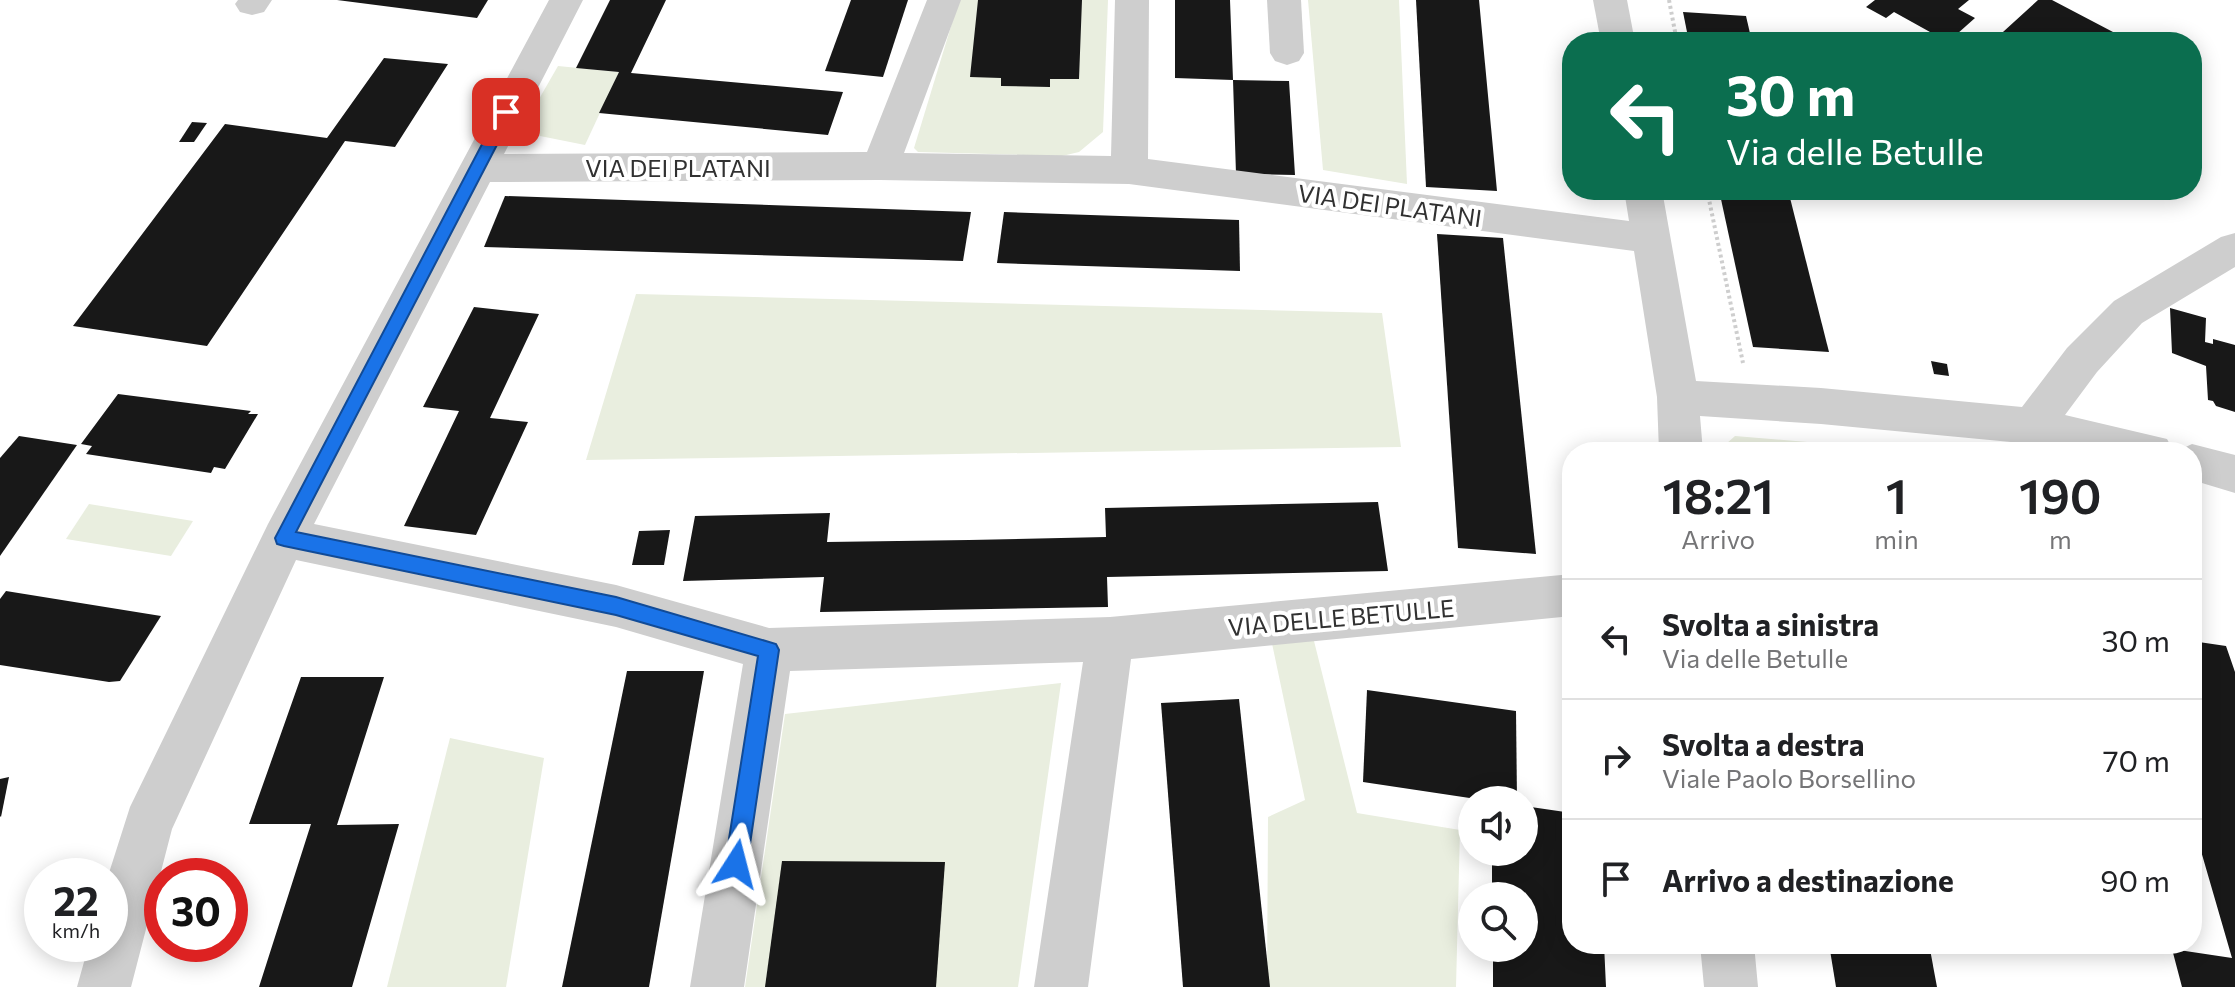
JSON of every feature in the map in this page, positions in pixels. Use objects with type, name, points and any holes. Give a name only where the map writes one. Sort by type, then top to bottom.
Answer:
[{"type":"street","points":[[104,987],[148,825],[284,538],[566,0]]},
{"type":"street","points":[[880,166],[944,0]]},
{"type":"street","points":[[1129,170],[1132,0]]},
{"type":"street","points":[[1284,0],[1287,53]]},
{"type":"street","points":[[1610,0],[1616,32]]},
{"type":"street","name":"VIA DEI PLATANI","points":[[477,168],[880,166],[1129,170],[1651,239]]},
{"type":"street","points":[[1645,200],[1678,397],[1680,442]]},
{"type":"street","points":[[2032,426],[2082,360],[2128,312],[2235,248]]},
{"type":"street","points":[[1678,397],[1821,406],[2032,426],[2106,442]]},
{"type":"street","points":[[2202,465],[2235,474]]},
{"type":"street","name":"VIA DELLE BETULLE","points":[[284,538],[616,606],[769,650],[1110,639],[1562,596]]},
{"type":"street","points":[[1061,987],[1110,639]]},
{"type":"street","points":[[717,987],[769,650]]},
{"type":"street","points":[[1728,954],[1731,987]]},
{"type":"path","points":[[1669,0],[1675,32]]},
{"type":"shaded area","points":[[959,0],[1108,0],[1103,132],[1079,152],[1062,156],[918,152],[914,148]]},
{"type":"shaded area","points":[[1308,0],[1399,0],[1407,184],[1323,170]]},
{"type":"shaded area","points":[[558,66],[619,72],[585,145],[520,132]]},
{"type":"shaded area","points":[[636,294],[1382,313],[1401,447],[586,460]]},
{"type":"shaded area","points":[[1735,436],[1807,442],[1728,442]]},
{"type":"shaded area","points":[[89,504],[193,521],[171,556],[66,539]]},
{"type":"shaded area","points":[[1312,633],[1357,813],[1458,830],[1456,987],[1267,987],[1268,817],[1305,800],[1270,634]]},
{"type":"shaded area","points":[[1061,683],[1018,987],[745,987],[785,714]]},
{"type":"shaded area","points":[[450,738],[544,758],[506,987],[387,987]]},
{"type":"building","points":[[337,0],[488,0],[477,18]]},
{"type":"building","points":[[610,0],[666,0],[631,73],[843,92],[828,135],[599,113],[619,72],[576,68]]},
{"type":"building","points":[[851,0],[908,0],[883,77],[825,71]]},
{"type":"building","points":[[978,0],[1082,0],[1079,79],[1050,79],[1050,87],[1001,86],[1001,78],[970,77]]},
{"type":"building","points":[[1175,0],[1230,0],[1233,80],[1175,78]]},
{"type":"building","points":[[1416,0],[1479,0],[1497,191],[1426,187]]},
{"type":"building","points":[[1875,0],[1969,0],[1958,9],[1975,18],[1959,32],[1930,32],[1894,12],[1886,18],[1866,7]]},
{"type":"building","points":[[2038,0],[2052,0],[2113,32],[2003,32]]},
{"type":"building","points":[[1683,12],[1746,16],[1750,32],[1687,32]]},
{"type":"building","points":[[384,58],[448,64],[395,147],[345,141],[207,346],[73,326],[225,124],[327,138]]},
{"type":"building","points":[[1233,80],[1289,81],[1295,175],[1236,174]]},
{"type":"building","points":[[192,122],[207,123],[194,142],[179,142]]},
{"type":"building","points":[[505,196],[971,212],[963,261],[484,247]]},
{"type":"building","points":[[1721,200],[1791,200],[1829,352],[1753,347]]},
{"type":"building","points":[[1004,212],[1239,220],[1240,271],[997,263]]},
{"type":"building","points":[[1437,234],[1503,238],[1536,554],[1458,548]]},
{"type":"building","points":[[474,307],[539,314],[490,418],[528,422],[476,535],[404,526],[459,411],[423,407]]},
{"type":"building","points":[[2170,308],[2206,318],[2205,342],[2213,344],[2213,339],[2235,345],[2235,412],[2208,400],[2206,366],[2172,353]]},
{"type":"building","points":[[1931,361],[1947,364],[1949,376],[1934,374]]},
{"type":"building","points":[[118,394],[258,414],[225,469],[214,467],[211,473],[86,454],[92,446],[81,444]]},
{"type":"building","points":[[19,436],[77,445],[0,556],[0,458]]},
{"type":"building","points":[[1378,502],[1388,571],[1107,577],[1108,607],[820,612],[824,577],[683,581],[695,516],[830,513],[827,542],[969,540],[1106,537],[1105,508]]},
{"type":"building","points":[[670,530],[664,565],[632,565],[639,531]]},
{"type":"building","points":[[6,591],[161,616],[120,681],[109,682],[0,665],[0,599]]},
{"type":"building","points":[[2202,642],[2226,646],[2235,672],[2235,987],[2182,987],[2173,954],[2202,954],[2232,958],[2202,854]]},
{"type":"building","points":[[627,671],[704,671],[649,987],[562,987]]},
{"type":"building","points":[[301,677],[384,677],[337,825],[399,824],[352,987],[259,987],[311,824],[249,824]]},
{"type":"building","points":[[1367,690],[1516,711],[1517,786],[1458,786],[1458,796],[1363,782]]},
{"type":"building","points":[[1239,699],[1270,987],[1183,987],[1161,703]]},
{"type":"building","points":[[9,777],[1,817],[0,779]]},
{"type":"building","points":[[1538,808],[1562,812],[1562,954],[1604,954],[1606,987],[1493,987],[1493,962],[1538,962],[1538,882],[1492,882],[1492,866],[1538,866]]},
{"type":"building","points":[[782,861],[945,862],[936,987],[765,987]]},
{"type":"building","points":[[1831,954],[1931,954],[1937,987],[1836,987]]},
{"type":"route","points":[[506,112],[284,538],[616,606],[769,650],[736,864]]}]
